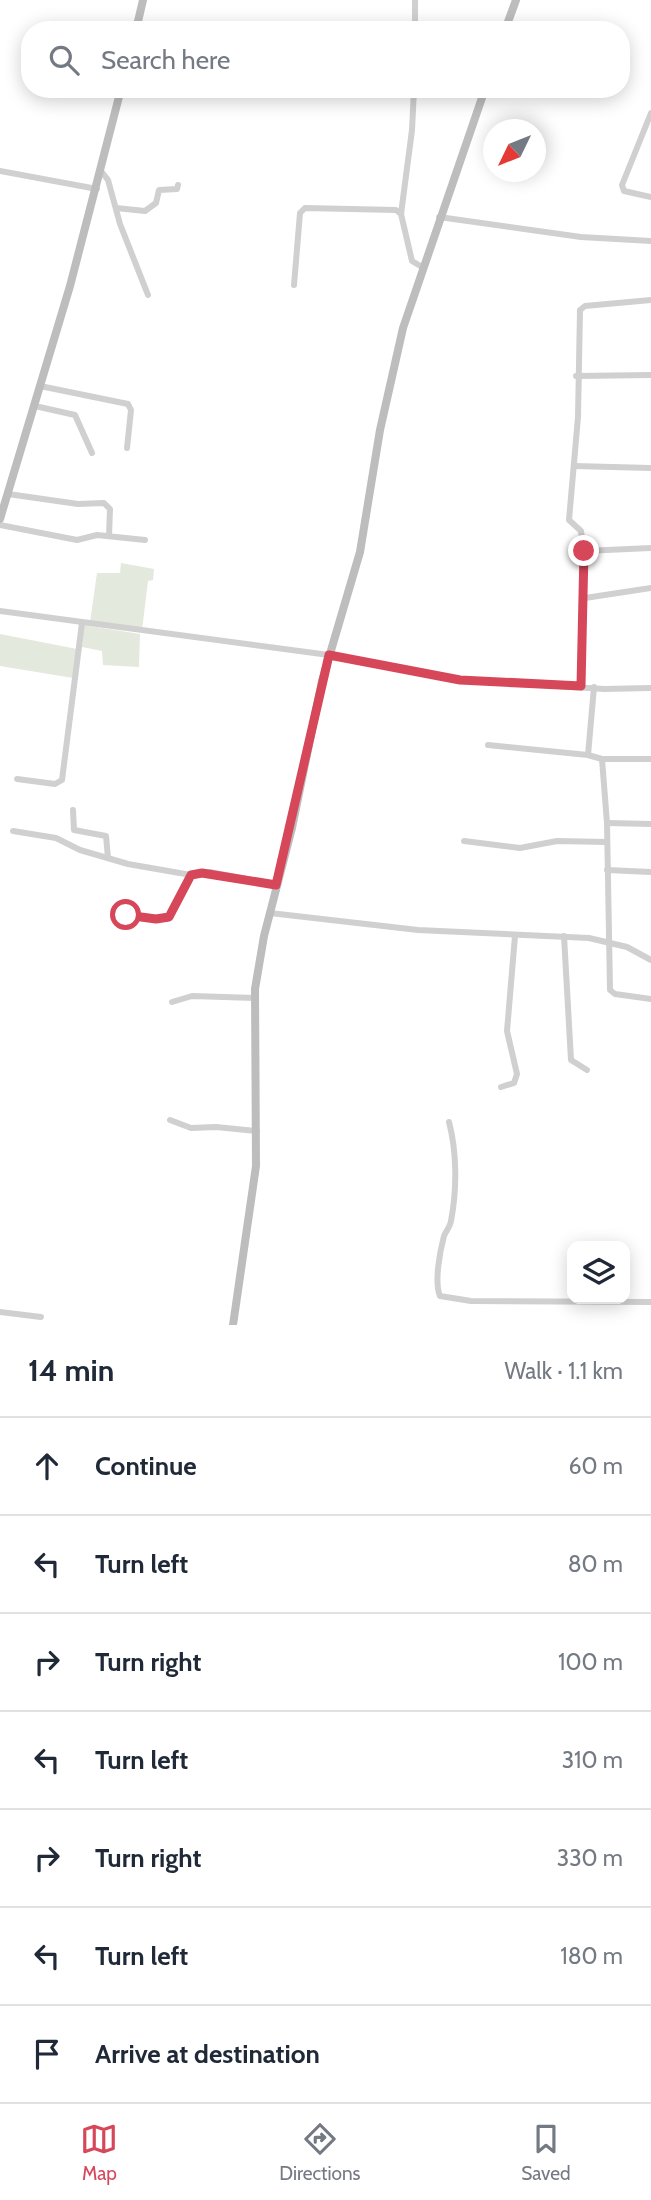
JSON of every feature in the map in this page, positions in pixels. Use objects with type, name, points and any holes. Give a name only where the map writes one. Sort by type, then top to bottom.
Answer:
[{"type":"street","points":[[138,21],[143,0]]},
{"type":"street","points":[[415,0],[415,21]]},
{"type":"street","points":[[508,21],[516,0]]},
{"type":"street","points":[[0,519],[97,189],[119,98]]},
{"type":"street","points":[[414,98],[401,214],[412,261],[422,267]]},
{"type":"street","points":[[233,1325],[252,1208],[257,1131],[255,998],[270,913],[329,655],[357,564],[380,429],[403,328],[482,98]]},
{"type":"street","points":[[651,113],[622,187],[651,197]]},
{"type":"street","points":[[0,171],[97,189]]},
{"type":"street","points":[[101,171],[107,180],[148,295]]},
{"type":"street","points":[[116,208],[145,211],[156,203],[159,190],[177,190],[178,185]]},
{"type":"street","points":[[294,285],[300,213],[304,208],[389,210],[401,214]]},
{"type":"street","points":[[439,217],[581,237],[651,241]]},
{"type":"street","points":[[581,686],[584,551],[581,531],[569,520],[575,466],[576,376],[581,307],[651,300]]},
{"type":"street","points":[[576,376],[651,375]]},
{"type":"street","points":[[40,386],[128,404],[131,410],[127,448]]},
{"type":"street","points":[[35,406],[75,415],[92,453]]},
{"type":"street","points":[[575,466],[651,468]]},
{"type":"street","points":[[8,494],[78,504],[104,503],[110,509],[109,536]]},
{"type":"street","points":[[0,525],[77,540],[97,535],[145,540]]},
{"type":"street","points":[[584,551],[651,548]]},
{"type":"street","points":[[585,598],[651,588]]},
{"type":"street","points":[[0,611],[329,655],[460,680],[651,688]]},
{"type":"street","points":[[17,779],[55,784],[62,780],[82,623]]},
{"type":"street","points":[[588,755],[594,687]]},
{"type":"street","points":[[488,745],[588,755],[602,759],[651,759]]},
{"type":"street","points":[[602,759],[607,823],[608,979],[611,992],[651,999]]},
{"type":"street","points":[[73,810],[74,830],[106,836],[108,858]]},
{"type":"street","points":[[607,823],[651,824]]},
{"type":"street","points":[[13,831],[56,838],[108,858],[191,875],[209,872],[276,885]]},
{"type":"street","points":[[464,841],[520,848],[557,841],[607,842]]},
{"type":"street","points":[[607,870],[651,872]]},
{"type":"street","points":[[126,915],[156,919],[169,917],[191,875]]},
{"type":"street","points":[[270,913],[418,929],[515,936],[564,936],[607,941],[627,947],[651,960]]},
{"type":"street","points":[[501,1087],[514,1083],[517,1074],[507,1031],[515,936]]},
{"type":"street","points":[[564,936],[572,1060],[574,1065],[587,1070]]},
{"type":"street","points":[[172,1002],[192,996],[255,998]]},
{"type":"street","points":[[170,1120],[191,1128],[216,1127],[257,1131]]},
{"type":"street","points":[[449,1122],[454,1152],[453,1201],[451,1223],[443,1241],[438,1287],[440,1296],[471,1301],[651,1303]]},
{"type":"street","points":[[0,1312],[41,1317]]},
{"type":"shaded area","points":[[121,563],[154,569],[153,580],[148,581],[142,630],[90,622],[97,573],[120,573]]},
{"type":"shaded area","points":[[84,625],[140,634],[139,667],[103,665],[102,651],[82,647]]},
{"type":"shaded area","points":[[0,634],[77,649],[73,678],[0,666]]},
{"type":"route","points":[[126,915],[156,919],[169,917],[175,911],[180,892],[191,875],[209,872],[276,885],[292,828],[316,705],[329,655],[460,680],[581,686],[586,578],[584,551]]}]
